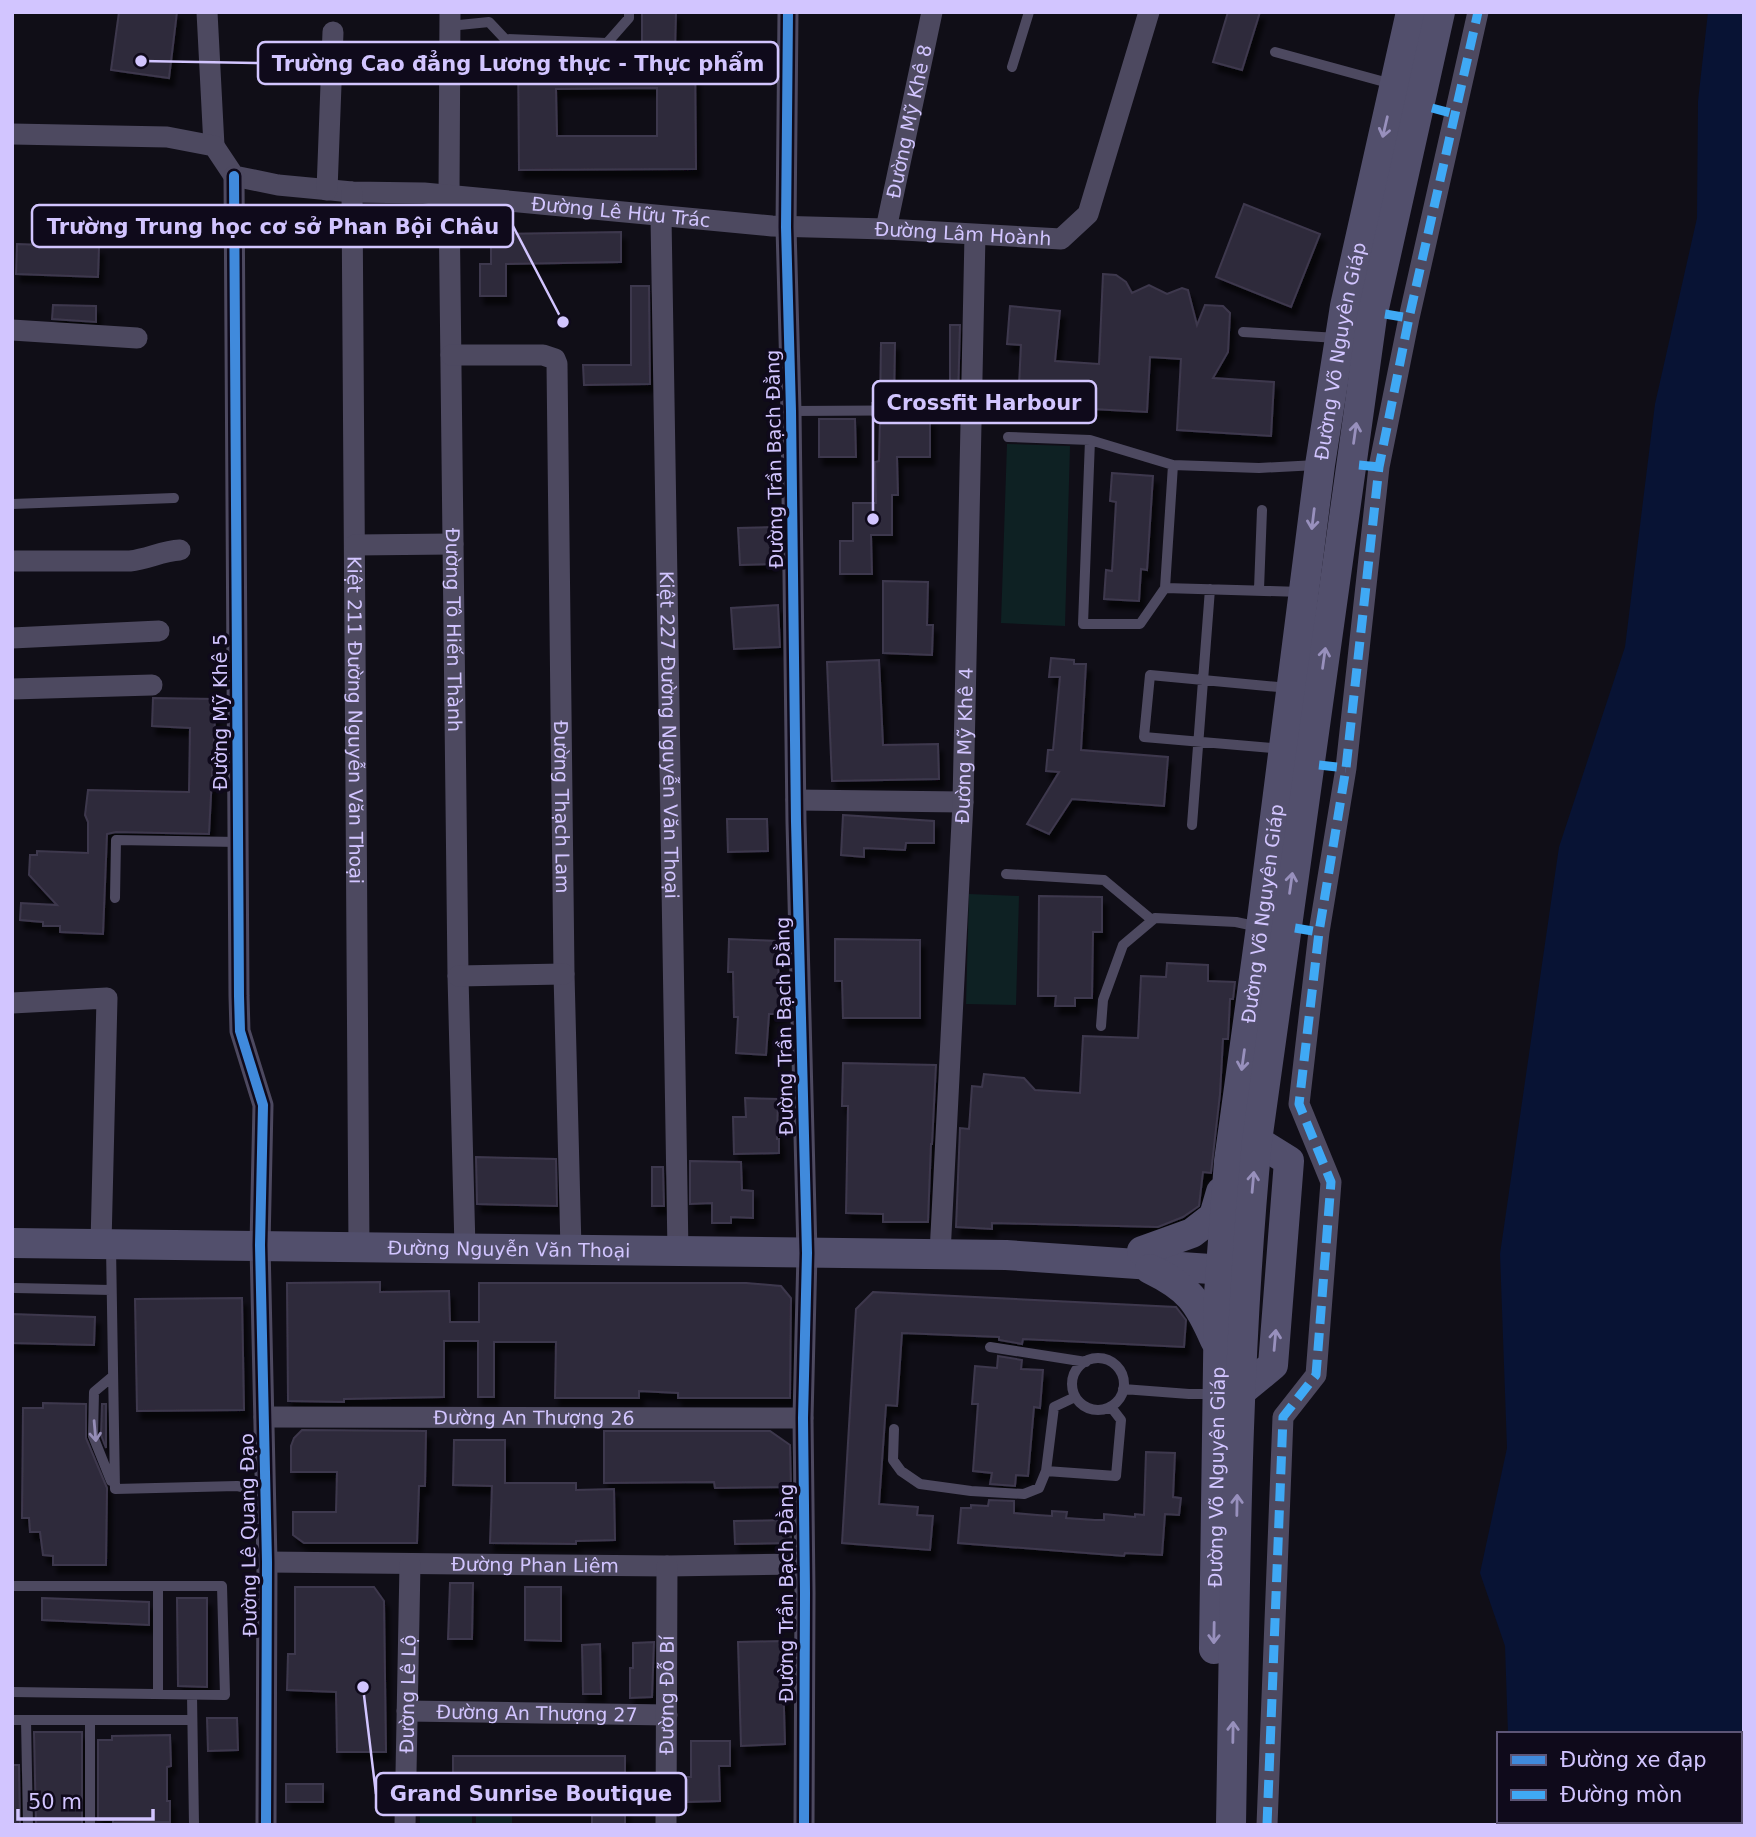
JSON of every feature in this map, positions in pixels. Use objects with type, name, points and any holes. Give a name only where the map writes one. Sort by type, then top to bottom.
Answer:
[{"type":"main road","name":"Đường Võ Nguyên Giáp","points":[[1211,1825],[1233,1260],[1229,1161],[1320,465],[1340,338],[1411,12]]},
{"type":"main road","name":"Đường Võ Nguyên Giáp","points":[[1231,1825],[1228,1393],[1218,1345],[1257,1141],[1372,317],[1440,12]]},
{"type":"main road","name":"Đường Võ Nguyên Giáp","points":[[1228,1393],[1272,1365],[1289,1161],[1257,1141]]},
{"type":"main road","points":[[1218,1345],[1202,1309],[1178,1283],[1141,1257],[1192,1233],[1214,1216],[1229,1161]]},
{"type":"main road","name":"Đường Nguyễn Văn Thoại","points":[[12,1243],[1233,1260]]},
{"type":"street","points":[[207,12],[214,146],[234,176]]},
{"type":"street","name":"Đường Trần Bạch Đằng","points":[[788,12],[786,226],[807,1253],[803,1418],[804,1825]]},
{"type":"street","name":"Đường Mỹ Khê 8","points":[[886,229],[932,12]]},
{"type":"street","name":"Đường Lâm Hoành","points":[[786,226],[1061,239],[1087,214],[1149,12]]},
{"type":"street","points":[[1267,1825],[1283,1417],[1315,1375],[1331,1182],[1299,1104],[1320,932],[1346,768],[1369,466],[1409,318],[1478,12]]},
{"type":"street","name":"Đường Tô Hiến Thành","points":[[449,19],[458,976],[465,1248]]},
{"type":"street","points":[[327,190],[333,32]]},
{"type":"street","points":[[1432,108],[1455,114]]},
{"type":"street","points":[[12,134],[167,137],[214,146]]},
{"type":"street","name":"Đường Lê Hữu Trác","points":[[234,176],[278,185],[327,190],[449,196],[661,217],[786,226]]},
{"type":"street","name":"Đường Mỹ Khê 5","points":[[234,176],[240,1031],[263,1105],[260,1245]]},
{"type":"street","name":"Kiệt 211 Đường Nguyễn Văn Thoại","points":[[352,192],[359,1249]]},
{"type":"street","name":"Kiệt 227 Đường Nguyễn Văn Thoại","points":[[661,217],[678,1252]]},
{"type":"street","name":"Đường Mỹ Khê 4","points":[[940,1254],[963,802],[975,235]]},
{"type":"street","points":[[1385,314],[1409,318]]},
{"type":"street","points":[[12,330],[137,338]]},
{"type":"street","name":"Đường Thạch Lam","points":[[451,355],[543,355],[555,359],[557,364],[564,974],[572,1249]]},
{"type":"street","points":[[355,545],[453,544]]},
{"type":"street","points":[[12,561],[130,561],[141,560],[161,552],[180,550]]},
{"type":"street","points":[[12,638],[159,631]]},
{"type":"street","points":[[12,689],[152,685]]},
{"type":"street","points":[[1319,765],[1346,768]]},
{"type":"street","points":[[796,800],[963,802]]},
{"type":"street","points":[[1295,928],[1320,932]]},
{"type":"street","points":[[458,976],[564,974]]},
{"type":"street","points":[[12,1003],[107,998],[106,1244]]},
{"type":"street","name":"Đường Lê Quang Đạo","points":[[260,1245],[267,1562],[266,1825]]},
{"type":"street","name":"Đường An Thượng 26","points":[[264,1417],[803,1418]]},
{"type":"street","name":"Đường Phan Liêm","points":[[267,1562],[667,1566],[804,1564]]},
{"type":"street","name":"Đường Lê Lộ","points":[[405,1825],[410,1564]]},
{"type":"street","name":"Đường Đỗ Bí","points":[[666,1825],[667,1566]]},
{"type":"street","name":"Đường An Thượng 27","points":[[407,1711],[667,1715]]},
{"type":"lane","points":[[449,19],[489,22],[505,39],[607,43],[629,18],[629,12]]},
{"type":"lane","points":[[1012,67],[1029,12]]},
{"type":"lane","points":[[1275,52],[1395,85]]},
{"type":"lane","points":[[1243,332],[1340,338]]},
{"type":"lane","points":[[791,411],[973,410]]},
{"type":"lane","points":[[1008,437],[1090,440],[1173,465],[1259,468],[1320,465]]},
{"type":"lane","points":[[1090,440],[1083,624],[1140,624],[1165,588],[1173,465]]},
{"type":"lane","points":[[12,504],[174,498]]},
{"type":"lane","points":[[1259,589],[1262,510]]},
{"type":"lane","points":[[1165,588],[1304,592]]},
{"type":"lane","points":[[1192,825],[1210,589]]},
{"type":"lane","points":[[1284,749],[1144,737],[1150,675],[1292,688]]},
{"type":"lane","points":[[115,898],[116,840],[238,842]]},
{"type":"lane","points":[[1006,874],[1104,880],[1152,920]]},
{"type":"lane","points":[[1101,1026],[1103,1000],[1123,945],[1155,918],[1236,922],[1261,927]]},
{"type":"lane","points":[[106,1244],[111,1290],[115,1489]]},
{"type":"lane","points":[[15,1288],[111,1290]]},
{"type":"lane","points":[[990,1348],[1086,1362]]},
{"type":"lane","points":[[1094,1359],[1110,1362],[1121,1373],[1124,1389],[1111,1407],[1095,1410],[1080,1403],[1075,1397],[1075,1373],[1086,1362],[1094,1359]]},
{"type":"lane","points":[[113,1376],[94,1392],[93,1436],[115,1489]]},
{"type":"lane","points":[[1124,1389],[1189,1394],[1228,1393]]},
{"type":"lane","points":[[894,1429],[893,1460],[901,1471],[920,1484],[971,1492],[1024,1494],[1039,1488],[1046,1471],[1054,1407],[1075,1397]]},
{"type":"lane","points":[[1046,1471],[1116,1476],[1121,1420],[1111,1407]]},
{"type":"lane","points":[[115,1489],[237,1486],[266,1492]]},
{"type":"lane","points":[[12,1586],[222,1586],[225,1695],[12,1692]]},
{"type":"lane","points":[[158,1586],[158,1694]]},
{"type":"lane","points":[[192,1695],[194,1825]]},
{"type":"lane","points":[[12,1720],[192,1720]]},
{"type":"lane","points":[[26,1720],[28,1825]]},
{"type":"lane","points":[[90,1720],[90,1825]]},
{"type":"shaded area","points":[[1007,444],[1070,446],[1065,626],[1001,623]]},
{"type":"shaded area","points":[[969,894],[1019,896],[1016,1005],[966,1004]]},
{"type":"shaded area","points":[[420,1790],[472,1790],[472,1825],[420,1825]]},
{"type":"shaded area","points":[[475,1791],[512,1791],[512,1825],[476,1825]]},
{"type":"water","points":[[1708,12],[1744,12],[1744,1825],[1501,1825],[1742,1823],[1742,1732],[1508,1732],[1505,1646],[1480,1573],[1507,1448],[1500,1254],[1559,847],[1625,647],[1655,404],[1697,218],[1698,101]]},
{"type":"building","points":[[119,12],[177,12],[169,78],[111,70]]},
{"type":"building","points":[[642,12],[676,12],[675,51],[695,51],[696,169],[519,170],[518,52],[642,51]],"holes":[[[657,88],[657,136],[557,136],[556,89]]]},
{"type":"building","points":[[1228,12],[1260,12],[1242,70],[1213,62]]},
{"type":"building","points":[[1244,204],[1320,234],[1291,307],[1216,277]]},
{"type":"building","points":[[621,232],[621,262],[506,264],[506,296],[480,296],[480,264],[491,264],[491,234]]},
{"type":"building","points":[[17,244],[99,247],[98,277],[16,274]]},
{"type":"building","points":[[1103,274],[1116,275],[1126,282],[1132,293],[1149,285],[1167,294],[1182,288],[1188,290],[1197,325],[1205,305],[1223,306],[1230,313],[1228,352],[1213,378],[1274,382],[1271,436],[1177,430],[1181,359],[1150,357],[1147,412],[1018,405],[1021,345],[1007,344],[1010,306],[1060,311],[1055,361],[1099,364]]},
{"type":"building","points":[[631,286],[649,286],[650,384],[584,385],[583,365],[631,365]]},
{"type":"building","points":[[53,305],[96,306],[96,322],[52,319]]},
{"type":"building","points":[[950,325],[960,325],[958,399],[950,399]]},
{"type":"building","points":[[881,343],[895,343],[894,403],[880,403]]},
{"type":"building","points":[[880,418],[930,418],[930,457],[897,457],[898,495],[892,495],[892,535],[871,535],[872,574],[840,574],[840,541],[853,541],[853,503],[876,503],[875,462],[879,461]]},
{"type":"building","points":[[819,419],[855,419],[856,457],[819,457]]},
{"type":"building","points":[[1112,473],[1153,476],[1147,570],[1141,569],[1139,601],[1104,599],[1106,570],[1112,571],[1116,502],[1110,501]]},
{"type":"building","points":[[772,527],[773,564],[740,565],[738,528]]},
{"type":"building","points":[[883,581],[928,582],[927,625],[933,625],[932,655],[883,653]]},
{"type":"building","points":[[778,605],[780,647],[734,649],[731,608]]},
{"type":"building","points":[[1051,658],[1086,664],[1081,750],[1168,757],[1164,806],[1072,799],[1049,834],[1027,824],[1059,772],[1046,771],[1048,750],[1053,750],[1060,677],[1049,677]]},
{"type":"building","points":[[879,660],[883,745],[938,744],[939,779],[832,781],[827,662]]},
{"type":"building","points":[[153,698],[216,699],[209,834],[107,834],[103,934],[60,932],[60,926],[43,926],[43,922],[20,920],[21,903],[57,905],[29,875],[30,855],[37,855],[37,851],[88,853],[88,822],[85,815],[88,790],[189,792],[190,728],[152,726]]},
{"type":"building","points":[[843,815],[934,821],[934,843],[906,843],[905,850],[864,848],[864,857],[841,855]]},
{"type":"building","points":[[727,819],[767,819],[768,851],[728,852]]},
{"type":"building","points":[[1039,896],[1102,897],[1102,932],[1093,932],[1092,998],[1075,998],[1075,1006],[1055,1006],[1056,996],[1038,996]]},
{"type":"building","points":[[729,939],[778,941],[779,1014],[769,1014],[766,1055],[736,1053],[738,1017],[734,1017],[733,972],[728,972]]},
{"type":"building","points":[[835,939],[920,940],[920,1018],[843,1018],[842,981],[835,981]]},
{"type":"building","points":[[1167,963],[1208,965],[1208,981],[1235,982],[1233,999],[1230,999],[1228,1039],[1223,1039],[1211,1173],[1203,1172],[1199,1206],[1183,1217],[1158,1227],[992,1223],[992,1229],[956,1227],[960,1128],[969,1129],[972,1086],[982,1087],[984,1074],[1024,1078],[1035,1090],[1080,1093],[1083,1036],[1138,1038],[1141,976],[1166,977]]},
{"type":"building","points":[[843,1063],[936,1065],[928,1222],[883,1222],[883,1214],[846,1213],[848,1106],[842,1106]]},
{"type":"building","points":[[745,1098],[778,1099],[779,1153],[734,1154],[733,1117],[746,1117]]},
{"type":"building","points":[[476,1157],[556,1159],[557,1206],[477,1204]]},
{"type":"building","points":[[690,1161],[741,1162],[742,1190],[753,1191],[753,1218],[731,1217],[731,1223],[712,1223],[712,1203],[690,1204]]},
{"type":"building","points":[[652,1167],[663,1167],[664,1206],[652,1206]]},
{"type":"building","points":[[380,1282],[380,1292],[449,1291],[450,1322],[479,1322],[479,1283],[746,1283],[781,1286],[791,1298],[790,1398],[678,1398],[678,1393],[639,1391],[639,1398],[555,1398],[556,1342],[494,1342],[494,1397],[478,1397],[478,1341],[444,1341],[444,1397],[344,1399],[344,1402],[288,1401],[287,1283]]},
{"type":"building","points":[[873,1292],[1176,1307],[1186,1320],[1184,1347],[1023,1339],[1022,1344],[999,1340],[999,1337],[902,1333],[897,1406],[886,1405],[879,1504],[918,1507],[917,1515],[933,1516],[930,1550],[842,1543],[856,1309]]},
{"type":"building","points":[[242,1298],[244,1410],[137,1411],[135,1299]]},
{"type":"building","points":[[12,1314],[95,1317],[94,1345],[12,1343]]},
{"type":"building","points":[[998,1356],[1022,1360],[1021,1369],[1043,1370],[1040,1408],[1034,1407],[1028,1476],[1016,1475],[1015,1486],[990,1484],[992,1473],[973,1471],[978,1404],[972,1404],[975,1366],[997,1368]]},
{"type":"building","points":[[43,1403],[86,1404],[86,1438],[107,1488],[106,1565],[53,1565],[53,1556],[43,1555],[40,1532],[30,1532],[29,1518],[22,1518],[23,1408],[43,1408]]},
{"type":"building","points":[[102,1404],[106,1404],[106,1448],[101,1435]]},
{"type":"building","points":[[302,1430],[426,1431],[425,1486],[419,1486],[417,1543],[304,1543],[293,1535],[293,1512],[336,1512],[337,1472],[291,1472],[291,1446]]},
{"type":"building","points":[[604,1431],[770,1431],[790,1445],[791,1487],[715,1488],[714,1482],[604,1483]]},
{"type":"building","points":[[454,1440],[505,1440],[505,1483],[576,1483],[576,1490],[614,1489],[615,1540],[576,1541],[576,1544],[490,1543],[492,1486],[453,1485]]},
{"type":"building","points":[[1146,1452],[1175,1453],[1173,1497],[1181,1498],[1179,1515],[1165,1514],[1162,1555],[1125,1553],[1124,1556],[958,1543],[961,1508],[971,1508],[971,1505],[988,1506],[989,1500],[1014,1501],[1014,1513],[1052,1516],[1052,1511],[1067,1512],[1066,1518],[1095,1520],[1104,1520],[1104,1514],[1135,1517],[1135,1514],[1144,1515]]},
{"type":"building","points":[[791,1520],[791,1543],[735,1544],[734,1521]]},
{"type":"building","points":[[450,1583],[473,1583],[472,1639],[448,1639]]},
{"type":"building","points":[[295,1587],[374,1587],[384,1601],[386,1752],[337,1752],[336,1692],[287,1690],[288,1654],[295,1654]]},
{"type":"building","points":[[525,1587],[561,1587],[561,1641],[525,1640]]},
{"type":"building","points":[[42,1598],[149,1602],[149,1625],[42,1620]]},
{"type":"building","points":[[177,1598],[207,1598],[207,1687],[178,1686]]},
{"type":"building","points":[[782,1641],[785,1744],[741,1746],[738,1642]]},
{"type":"building","points":[[654,1642],[652,1697],[630,1698],[633,1643]]},
{"type":"building","points":[[600,1644],[601,1694],[583,1694],[582,1645]]},
{"type":"building","points":[[207,1718],[237,1718],[238,1750],[208,1751]]},
{"type":"building","points":[[34,1732],[82,1732],[82,1825],[36,1825]]},
{"type":"building","points":[[170,1735],[171,1766],[167,1767],[167,1801],[170,1801],[170,1822],[113,1823],[113,1820],[98,1820],[98,1740],[112,1740],[112,1736]]},
{"type":"building","points":[[691,1741],[730,1741],[730,1766],[719,1766],[720,1801],[688,1802],[687,1777],[691,1777]]},
{"type":"building","points":[[453,1756],[625,1756],[625,1825],[592,1825],[592,1786],[453,1786]]},
{"type":"building","points":[[12,1765],[19,1765],[20,1825],[12,1825]]},
{"type":"building","points":[[286,1784],[323,1784],[323,1802],[286,1802]]},
{"type":"marked path","points":[[1267,1825],[1283,1417],[1316,1375],[1331,1182],[1299,1104],[1319,932],[1346,768],[1379,467],[1409,318],[1478,12]]},
{"type":"marked path","points":[[1432,108],[1455,114]]},
{"type":"marked path","points":[[1385,314],[1409,318]]},
{"type":"marked path","points":[[1359,465],[1379,467]]},
{"type":"marked path","points":[[1319,765],[1346,768]]},
{"type":"marked path","points":[[1295,928],[1319,932]]},
{"type":"cycle path","points":[[788,12],[786,227],[796,822],[807,1253],[803,1418],[804,1825]]},
{"type":"cycle path","points":[[234,176],[240,1031],[263,1105],[260,1245],[267,1562],[266,1825]]},
{"type":"place","name":"Trường Cao đẳng Lương thực - Thực phẩm","points":[[141,61]]},
{"type":"place","name":"Trường Trung học cơ sở Phan Bội Châu","points":[[563,322]]},
{"type":"place","name":"Crossfit Harbour","points":[[873,519]]},
{"type":"place","name":"Grand Sunrise Boutique","points":[[363,1687]]}]
